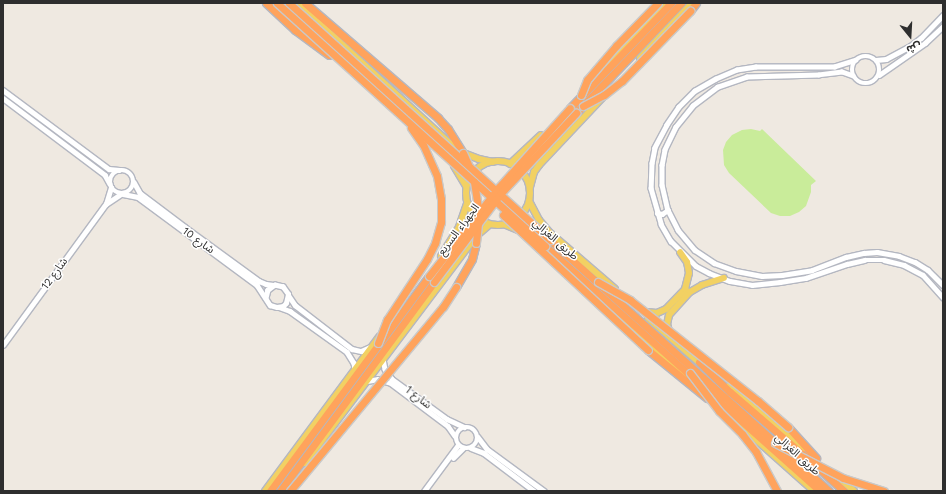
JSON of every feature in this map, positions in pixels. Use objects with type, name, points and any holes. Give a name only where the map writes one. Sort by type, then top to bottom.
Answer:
[{"type":"highway","points":[[266,3],[295,30],[329,55]]},
{"type":"highway","name":"طريق الغزالي","points":[[277,3],[477,185],[690,373],[820,491]]},
{"type":"highway","name":"طريق الغزالي","points":[[289,3],[829,491]]},
{"type":"highway","points":[[290,491],[443,307],[465,274],[472,259],[479,224],[477,195],[469,166],[448,129],[426,108],[305,3]]},
{"type":"highway","points":[[581,95],[584,85],[589,77],[616,46],[658,3]]},
{"type":"highway","name":"الجهراء السريع","points":[[270,491],[375,345],[485,204],[581,95],[671,3]]},
{"type":"highway","name":"الجهراء السريع","points":[[280,491],[488,210],[530,160],[682,3]]},
{"type":"highway","points":[[583,106],[604,95],[616,86],[690,11],[696,3]]},
{"type":"highway","points":[[375,345],[387,320],[416,277],[435,244],[442,211],[438,181],[431,160],[423,145],[401,115]]},
{"type":"highway","points":[[477,185],[485,197],[547,257],[648,350],[734,419]]},
{"type":"highway","points":[[598,282],[630,300],[758,401],[788,427],[816,458]]},
{"type":"highway","points":[[699,362],[730,392],[844,491]]},
{"type":"highway","points":[[690,373],[718,411],[742,434],[756,452],[777,491]]},
{"type":"highway","points":[[776,443],[843,478],[884,491]]},
{"type":"main road","points":[[273,3],[455,168],[466,186]]},
{"type":"main road","points":[[297,3],[458,151],[478,159],[510,164],[522,171],[530,187]]},
{"type":"main road","points":[[510,164],[538,138],[662,3]]},
{"type":"main road","points":[[493,162],[476,170],[470,177],[466,186],[467,204],[473,215],[489,225],[506,225],[518,218],[525,211],[530,201],[530,187],[534,172],[542,161],[692,3]]},
{"type":"main road","name":"طريق الغزالي","points":[[530,201],[539,220],[549,232],[676,343],[854,491]]},
{"type":"main road","name":"الجهراء السريع","points":[[264,491],[445,250],[459,227],[467,204]]},
{"type":"main road","name":"الجهراء السريع","points":[[284,491],[475,237],[489,225]]},
{"type":"main road","name":"طريق الغزالي","points":[[506,225],[528,236],[814,491]]},
{"type":"main road","points":[[637,308],[648,313],[657,313],[666,309],[685,288],[689,272],[687,262],[680,252]]},
{"type":"main road","points":[[676,343],[667,324],[669,315],[690,292],[702,285],[724,278]]},
{"type":"street","points":[[943,15],[921,38],[893,56],[876,60],[866,56],[835,67],[756,67],[737,70],[716,79],[695,91],[679,107],[667,124],[655,148],[652,163],[651,188],[657,213],[665,233],[680,252],[696,266],[709,273],[752,285],[806,278],[847,264],[865,260],[884,260],[904,265],[922,275],[943,297]]},
{"type":"street","points":[[943,26],[925,43],[879,75],[873,82],[866,84],[860,83],[853,76],[842,72],[819,75],[747,77],[718,86],[693,106],[675,130],[665,150],[662,165],[662,185],[668,210],[678,230],[695,250],[714,263],[736,271],[754,274],[782,275],[812,270],[846,257],[877,252],[899,256],[915,262],[928,270],[943,285]]},
{"type":"street","points":[[930,28],[935,33]]},
{"type":"street","points":[[921,38],[925,43]]},
{"type":"street","points":[[853,76],[852,70],[856,60]]},
{"type":"street","points":[[876,60],[880,70],[879,75]]},
{"type":"street","points":[[3,90],[109,169],[124,170],[130,173],[134,182],[132,188],[122,194],[110,186],[105,175],[3,98]]},
{"type":"street","points":[[667,124],[675,130]]},
{"type":"street","points":[[110,186],[111,177],[119,170]]},
{"type":"street","name":"شارع 10","points":[[134,182],[140,194],[257,285],[266,298]]},
{"type":"street","name":"شارع 12","points":[[106,204],[110,186]]},
{"type":"street","name":"شارع 12","points":[[3,345],[106,204],[122,194]]},
{"type":"street","name":"شارع 10","points":[[122,194],[138,197],[258,281],[275,285]]},
{"type":"street","points":[[657,213],[662,214],[668,210]]},
{"type":"street","points":[[752,285],[756,282],[754,274]]},
{"type":"street","points":[[780,282],[780,277],[782,275]]},
{"type":"street","points":[[355,369],[354,363],[347,352],[290,311],[270,305],[266,298],[268,290],[275,285],[283,287],[294,305],[352,349],[361,351],[375,345]]},
{"type":"street","points":[[279,307],[286,303],[288,294]]},
{"type":"street","name":"شارع 1","points":[[383,359],[385,369],[392,379],[447,420],[464,427]]},
{"type":"street","name":"شارع 1","points":[[367,381],[378,379],[391,383],[448,426],[456,436]]},
{"type":"street","points":[[534,491],[484,453],[471,448],[463,448],[458,445],[456,436],[460,428],[472,428],[487,449],[544,491]]},
{"type":"street","points":[[471,448],[476,444],[478,437]]},
{"type":"street","points":[[424,491],[458,445]]},
{"type":"street","points":[[428,491],[455,454],[463,448]]},
{"type":"green space","points":[[751,129],[760,131],[762,129],[816,181],[811,185],[811,192],[806,206],[799,212],[790,216],[780,216],[771,213],[729,173],[724,165],[723,150],[726,142],[732,135],[742,130]]}]
